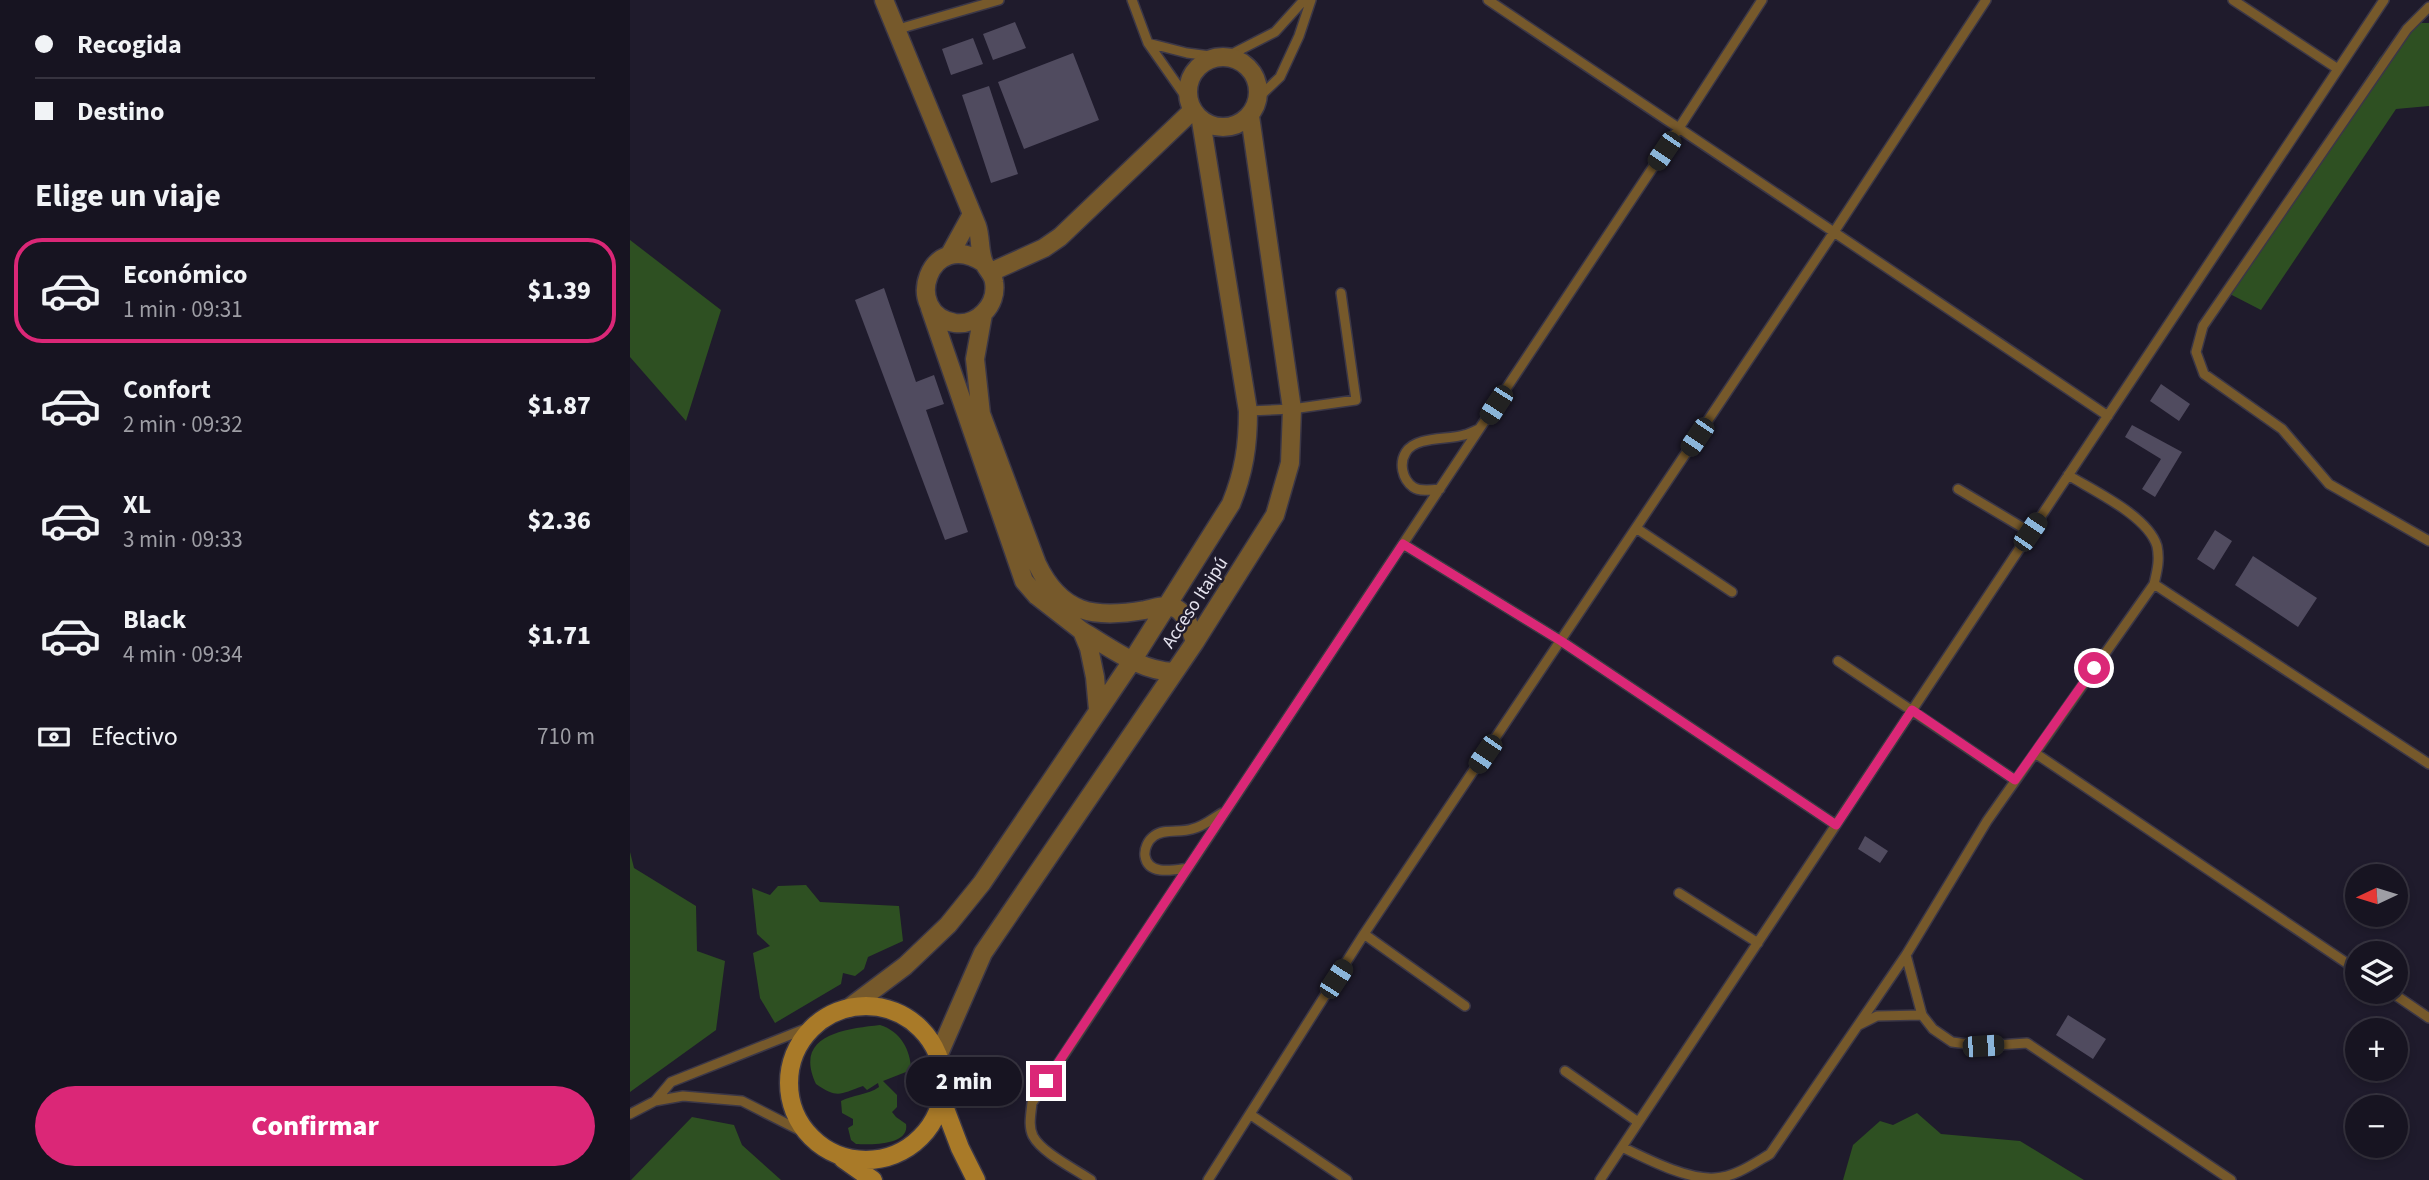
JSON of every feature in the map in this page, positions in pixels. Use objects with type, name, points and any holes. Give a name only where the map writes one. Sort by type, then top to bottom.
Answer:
[{"type":"street","points":[[884,0],[972,214],[987,267],[995,283],[994,294],[984,314],[975,359],[981,414],[1047,585],[1065,601],[1090,612],[1108,615],[1166,606],[1176,608],[1184,615],[1195,642]]},
{"type":"street","points":[[1222,57],[1238,60],[1248,67],[1258,85],[1258,97],[1250,116],[1240,124],[1227,128],[1215,127],[1194,110],[1187,87],[1191,75],[1204,62],[1222,57]]},
{"type":"street","points":[[987,267],[1044,248],[1060,237],[1194,110]]},
{"type":"street","name":"Acceso Itaipú","points":[[849,1008],[905,966],[948,925],[982,883],[1132,662],[1235,495],[1243,476],[1248,411],[1194,110]]},
{"type":"street","name":"Acceso Itaipú","points":[[937,1056],[983,953],[1195,642],[1275,516],[1290,463],[1292,409],[1250,116]]},
{"type":"street","points":[[950,254],[972,214]]},
{"type":"street","points":[[987,267],[974,256],[950,254],[932,268],[926,278],[925,290],[1024,581],[1037,596],[1082,631],[1132,662],[1164,672],[1174,672]]},
{"type":"street","points":[[928,302],[933,311],[953,322],[964,323],[984,314]]},
{"type":"street","points":[[1082,631],[1089,648],[1098,710]]},
{"type":"street","points":[[873,1180],[821,1147],[807,1134],[794,1113],[789,1090],[790,1066],[799,1044],[815,1025],[831,1014],[849,1008],[870,1006],[892,1010],[911,1021],[927,1036],[937,1056],[942,1076],[942,1098],[960,1148],[976,1180]]},
{"type":"street","points":[[837,1155],[859,1161],[882,1159],[903,1152],[921,1138],[934,1119],[942,1098]]},
{"type":"lane","points":[[895,30],[999,0]]},
{"type":"lane","points":[[1132,0],[1148,43],[1194,110]]},
{"type":"lane","points":[[1148,43],[1187,53],[1222,57],[1275,32],[1304,0]]},
{"type":"lane","points":[[1258,97],[1280,77],[1299,36],[1311,0]]},
{"type":"lane","points":[[1488,0],[2108,416]]},
{"type":"lane","points":[[1091,1180],[1042,1148],[1034,1138],[1030,1118],[1032,1102],[1762,0]]},
{"type":"lane","points":[[1208,1180],[1364,934],[1986,0]]},
{"type":"lane","points":[[2233,0],[2338,69]]},
{"type":"lane","points":[[1600,1180],[2384,0]]},
{"type":"lane","points":[[2429,7],[2407,29],[2203,326],[2196,352],[2204,374],[2282,429],[2329,484],[2429,541]]},
{"type":"lane","points":[[1248,411],[1292,409],[1356,400],[1341,293]]},
{"type":"lane","points":[[1440,489],[1427,491],[1413,487],[1402,473],[1405,453],[1418,444],[1465,435],[1480,428]]},
{"type":"lane","points":[[1622,1147],[1653,1162],[1696,1176],[1715,1178],[1741,1171],[1770,1154],[1906,955],[1987,821],[2154,584],[2159,564],[2156,545],[2148,528],[2068,475]]},
{"type":"lane","points":[[1958,489],[2030,532]]},
{"type":"lane","points":[[1636,528],[1732,592]]},
{"type":"lane","points":[[1403,544],[1561,641],[1836,825]]},
{"type":"lane","points":[[2154,584],[2429,764]]},
{"type":"lane","points":[[1838,661],[2015,780]]},
{"type":"lane","points":[[2035,753],[2345,962]]},
{"type":"lane","points":[[1188,868],[1172,871],[1150,866],[1145,858],[1145,849],[1152,837],[1161,832],[1192,830],[1226,810]]},
{"type":"lane","points":[[1679,893],[1758,943]]},
{"type":"lane","points":[[1364,934],[1465,1006]]},
{"type":"lane","points":[[1906,955],[1922,1015],[1933,1029],[1952,1042],[1983,1046],[2027,1042],[2231,1180]]},
{"type":"lane","points":[[2408,1004],[2429,1018]]},
{"type":"lane","points":[[1857,1027],[1877,1016],[1922,1015]]},
{"type":"lane","points":[[655,1101],[671,1082],[815,1025]]},
{"type":"lane","points":[[1565,1071],[1639,1122]]},
{"type":"lane","points":[[630,1114],[655,1101],[683,1096],[742,1101],[807,1134]]},
{"type":"lane","points":[[1251,1115],[1347,1180]]},
{"type":"green space","points":[[2421,23],[2429,23],[2429,106],[2396,109],[2261,310],[2228,293],[2380,57]]},
{"type":"green space","points":[[630,240],[721,310],[686,421],[630,357]]},
{"type":"green space","points":[[630,852],[634,868],[696,906],[697,951],[725,961],[716,1030],[630,1092]]},
{"type":"green space","points":[[806,885],[820,902],[899,906],[903,941],[868,957],[864,969],[855,976],[843,973],[841,984],[775,1023],[760,998],[753,953],[770,946],[757,934],[752,888],[770,895],[778,886]]},
{"type":"green space","points":[[880,1025],[899,1037],[909,1055],[911,1070],[883,1081],[897,1095],[897,1107],[892,1112],[906,1124],[906,1131],[896,1140],[856,1144],[851,1140],[848,1128],[853,1125],[853,1119],[842,1113],[841,1101],[875,1090],[879,1087],[878,1083],[867,1090],[863,1086],[839,1094],[829,1092],[816,1084],[811,1068],[811,1055],[817,1045],[826,1038],[852,1029]]},
{"type":"green space","points":[[1917,1113],[1941,1134],[2020,1141],[2084,1180],[1843,1180],[1853,1145],[1880,1121],[1893,1125]]},
{"type":"green space","points":[[692,1117],[734,1125],[742,1145],[781,1180],[631,1180]]},
{"type":"building","points":[[1015,22],[1026,48],[993,60],[983,34]]},
{"type":"building","points":[[973,38],[983,64],[951,75],[942,49]]},
{"type":"building","points":[[1073,53],[1099,120],[1024,149],[998,82]]},
{"type":"building","points":[[989,86],[1018,174],[991,183],[962,95]]},
{"type":"building","points":[[884,288],[916,382],[934,375],[944,404],[926,410],[968,532],[945,540],[855,300]]},
{"type":"building","points":[[2161,384],[2190,404],[2179,421],[2150,401]]},
{"type":"building","points":[[2132,425],[2182,452],[2155,497],[2142,489],[2161,459],[2125,437]]},
{"type":"building","points":[[2215,530],[2232,541],[2214,570],[2197,559]]},
{"type":"building","points":[[2253,556],[2317,598],[2298,627],[2235,585]]},
{"type":"building","points":[[1865,836],[1888,851],[1880,863],[1858,849]]},
{"type":"building","points":[[2068,1015],[2106,1039],[2093,1059],[2056,1035]]},
{"type":"route","points":[[1046,1081],[1403,544],[1561,641],[1836,825],[1912,710],[2015,780],[2094,668]]}]
